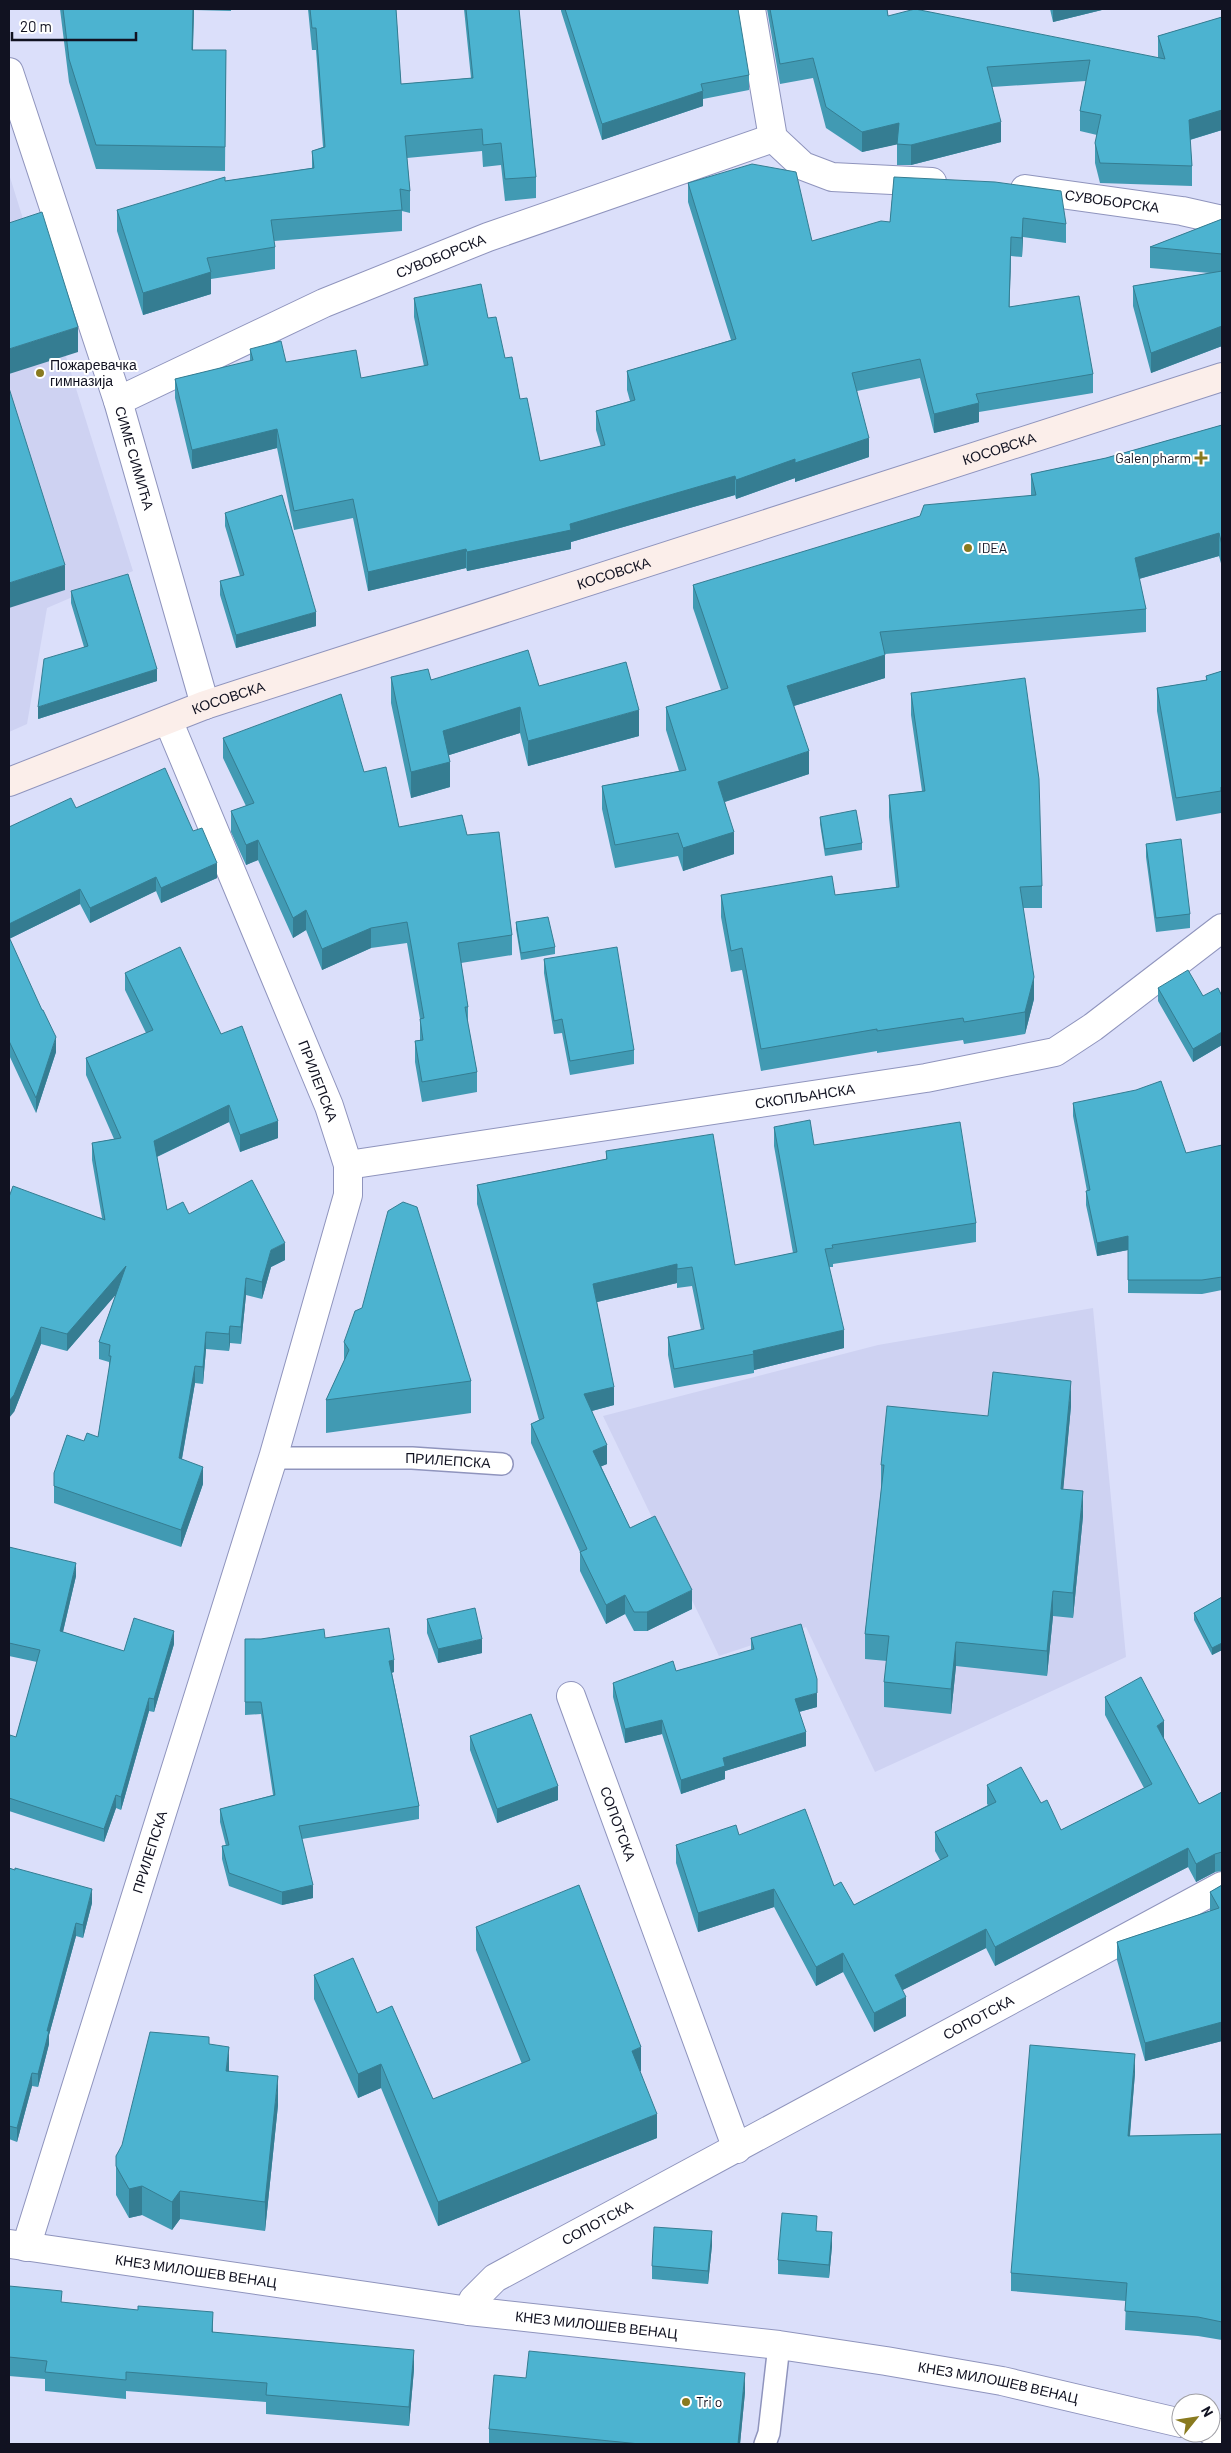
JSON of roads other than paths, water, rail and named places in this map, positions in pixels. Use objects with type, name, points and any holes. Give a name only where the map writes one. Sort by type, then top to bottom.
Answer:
[{"type":"main road","name":"КОСОВСКА","points":[[9,782],[206,705],[1222,377]]},
{"type":"street","points":[[751,9],[773,138],[803,166],[832,177],[957,183]]},
{"type":"street","name":"СИМЕ СИМИЋА","points":[[9,72],[118,401],[206,705]]},
{"type":"street","name":"СУВОБОРСКА","points":[[118,401],[324,303],[443,255],[773,138]]},
{"type":"street","name":"СУВОБОРСКА","points":[[996,185],[1182,211],[1222,220]]},
{"type":"street","name":"ПРИЛЕПСКА","points":[[17,2245],[273,1458],[348,1195],[348,1165],[329,1106],[168,720]]},
{"type":"street","name":"СКОПЉАНСКА","points":[[348,1165],[926,1078],[1055,1052],[1093,1027],[1222,928]]},
{"type":"street","name":"СОПОТСКА","points":[[571,1696],[737,2149]]},
{"type":"street","name":"СОПОТСКА","points":[[469,2311],[473,2300],[494,2278],[737,2149],[1222,1886]]},
{"type":"street","name":"КНЕЗ МИЛОШЕВ ВЕНАЦ","points":[[17,2245],[469,2311],[779,2345],[1002,2381],[1171,2421]]},
{"type":"lane","name":"ПРИЛЕПСКА","points":[[273,1458],[412,1458],[502,1464]]},
{"type":"lane","points":[[765,2444],[769,2434],[779,2345]]},
{"type":"place","name":"Пожаревачка гимназија","points":[[40,373]]},
{"type":"place","name":"Galen pharm","points":[[1201,458]]},
{"type":"place","name":"IDEA","points":[[968,548]]},
{"type":"place","name":"Tri o","points":[[686,2402]]}]
